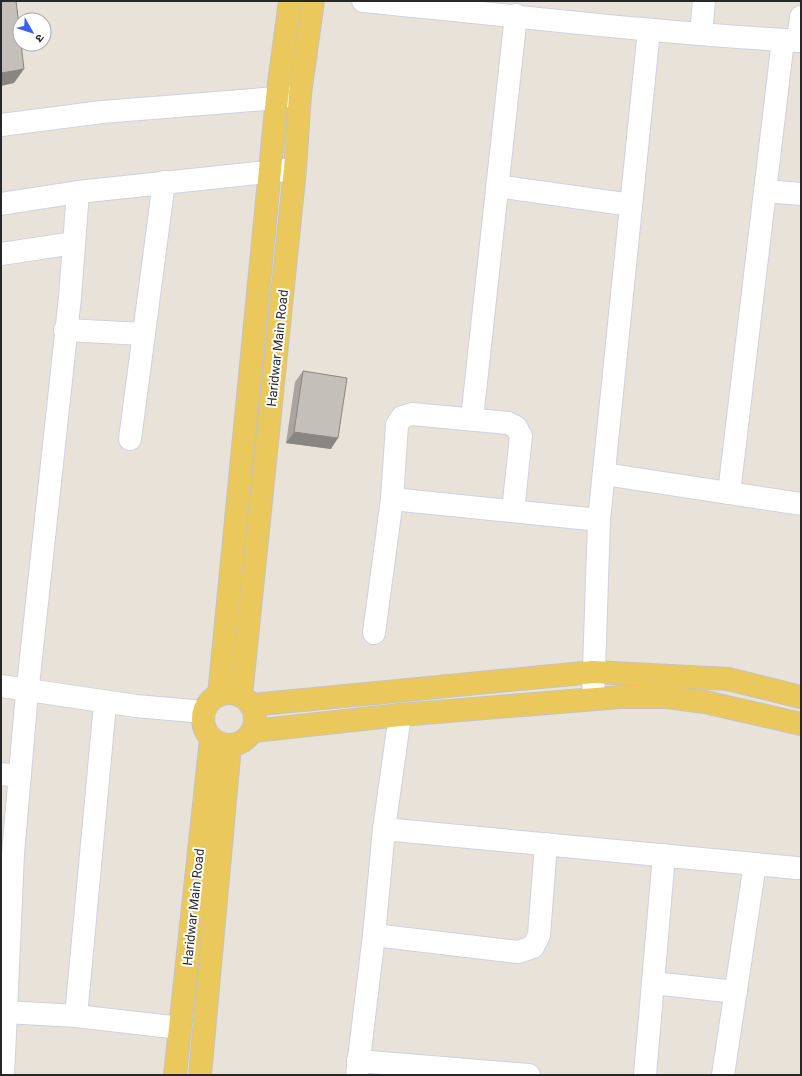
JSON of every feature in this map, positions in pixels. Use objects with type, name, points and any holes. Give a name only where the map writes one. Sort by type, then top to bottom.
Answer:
[{"type":"main road","name":"Haridwar Main Road","points":[[220,695],[277,98],[290,1]]},
{"type":"main road","name":"Haridwar Main Road","points":[[253,731],[256,718],[246,700],[295,169],[300,94],[313,1]]},
{"type":"main road","points":[[801,697],[728,679],[593,672],[246,700],[230,693],[220,695],[210,702],[212,731],[244,741],[253,731],[400,715],[593,699],[667,697],[705,702],[801,724]]},
{"type":"main road","name":"Haridwar Main Road","points":[[175,1075],[212,731]]},
{"type":"main road","name":"Haridwar Main Road","points":[[200,1075],[212,731]]},
{"type":"street","points":[[363,1],[470,6],[516,15],[649,30],[794,41]]},
{"type":"street","points":[[701,34],[704,1]]},
{"type":"street","points":[[472,419],[516,15]]},
{"type":"street","points":[[730,493],[765,191],[794,41],[801,17]]},
{"type":"street","points":[[593,699],[600,520],[649,30]]},
{"type":"street","points":[[1,125],[102,112],[277,98],[300,94]]},
{"type":"street","points":[[1,204],[78,192],[270,170],[295,169]]},
{"type":"street","points":[[130,439],[164,182]]},
{"type":"street","points":[[498,186],[631,205]]},
{"type":"street","points":[[765,191],[801,194]]},
{"type":"street","points":[[3,1075],[6,1012],[7,853],[11,775],[27,697],[78,192]]},
{"type":"street","points":[[1,254],[74,243]]},
{"type":"street","points":[[65,330],[144,334]]},
{"type":"street","points":[[374,633],[392,499],[397,425],[402,417],[412,414],[508,422],[516,427],[521,436],[513,511]]},
{"type":"street","points":[[604,474],[801,504]]},
{"type":"street","points":[[392,499],[600,520]]},
{"type":"street","points":[[1,686],[27,697],[104,715],[212,731]]},
{"type":"street","points":[[1,701],[27,697],[136,706],[212,731]]},
{"type":"street","points":[[76,1016],[104,715]]},
{"type":"street","points":[[400,715],[384,829],[374,935],[357,1068],[530,1075]]},
{"type":"street","points":[[384,829],[797,868]]},
{"type":"street","points":[[374,935],[518,952],[533,947],[539,934],[546,844]]},
{"type":"street","points":[[645,1075],[664,856]]},
{"type":"street","points":[[723,1075],[755,864]]},
{"type":"street","points":[[653,983],[736,992]]},
{"type":"street","points":[[6,1012],[76,1016],[180,1028]]},
{"type":"building","points":[[1,1],[16,1],[17,12],[12,12],[12,52],[22,52],[24,69],[1,73]]},
{"type":"building","points":[[303,371],[347,378],[338,438],[294,432]]}]
